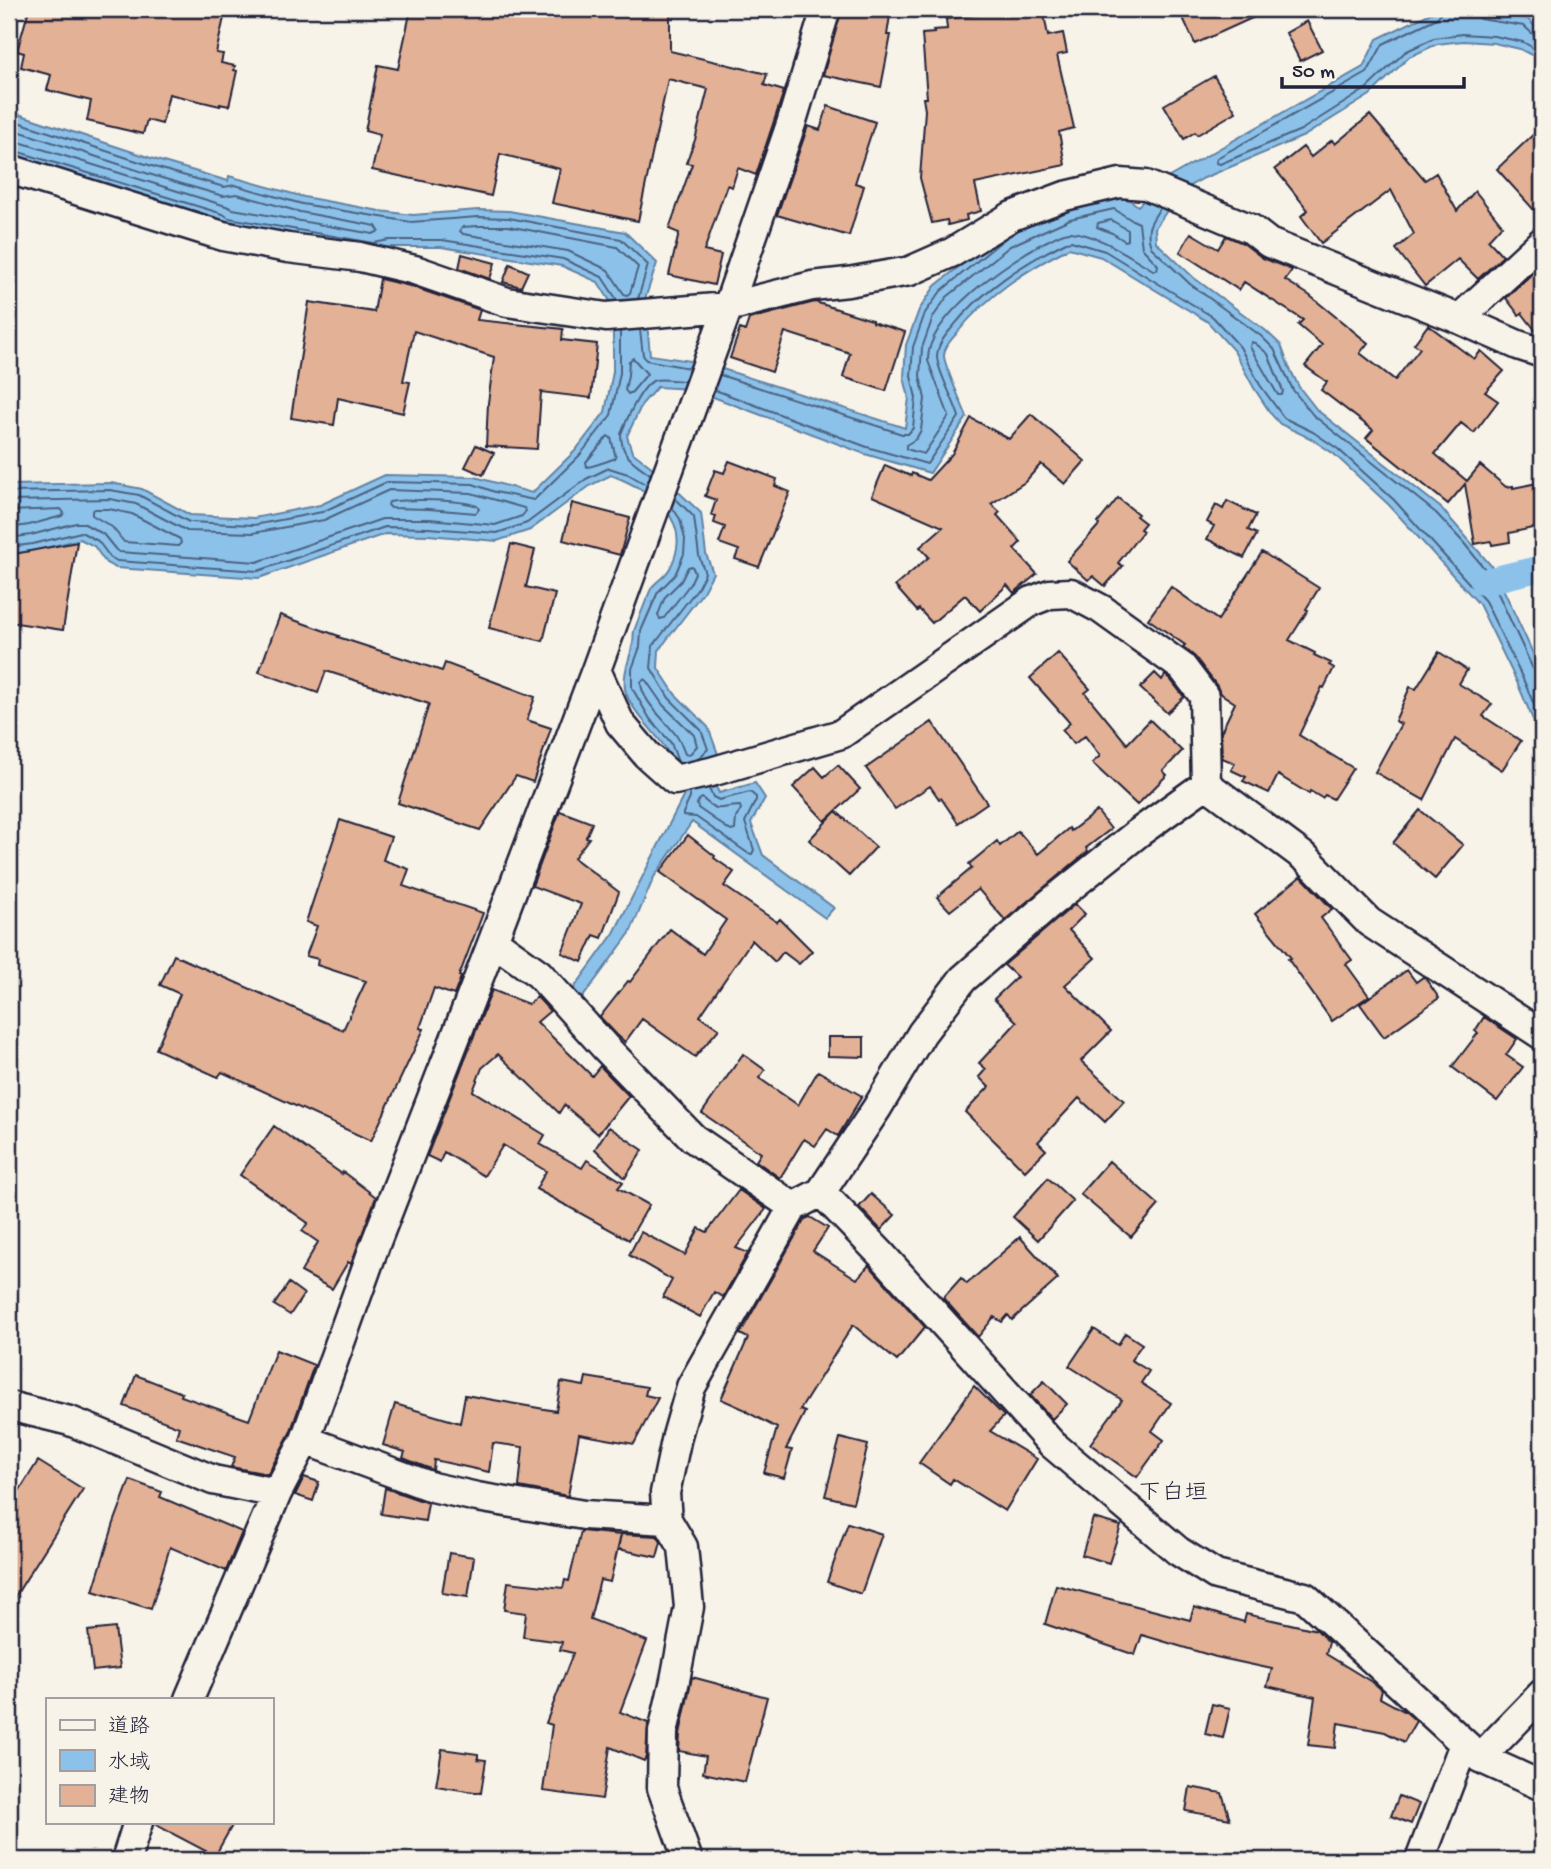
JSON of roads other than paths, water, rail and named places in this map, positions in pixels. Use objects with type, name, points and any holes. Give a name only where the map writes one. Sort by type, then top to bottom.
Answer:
[{"type":"street","points":[[189,1698],[277,1493],[305,1440],[376,1242],[596,670],[728,307],[791,124],[826,9]]},
{"type":"street","points":[[9,169],[223,236],[360,257],[415,270],[507,302],[606,317],[728,307],[812,286],[910,271],[953,252],[1012,216],[1065,196],[1120,183],[1146,185],[1251,229],[1269,243],[1542,353]]},
{"type":"street","points":[[1459,319],[1542,242]]},
{"type":"street","points":[[596,670],[620,723],[647,755],[675,780],[841,734],[1032,601],[1050,594],[1071,593],[1101,609],[1182,667],[1204,696],[1206,784]]},
{"type":"street","points":[[1206,784],[1307,859],[1369,922],[1542,1035]]},
{"type":"street","points":[[688,1860],[662,1788],[663,1732],[689,1607],[683,1547],[667,1520],[665,1493],[691,1387],[793,1207],[821,1192],[877,1108],[922,1033],[963,979],[1049,904],[1206,784]]},
{"type":"street","points":[[493,941],[539,974],[604,1047],[693,1138],[793,1207]]},
{"type":"street","points":[[821,1192],[881,1254],[1052,1444],[1178,1551],[1216,1575],[1305,1597],[1472,1751],[1542,1786]]},
{"type":"street","points":[[9,1406],[70,1421],[212,1480],[277,1493]]},
{"type":"street","points":[[305,1440],[432,1488],[584,1515],[667,1520]]},
{"type":"street","points":[[1420,1860],[1472,1751],[1542,1694]]},
{"type":"street","points":[[126,1860],[137,1824]]},
{"type":"water","points":[[1460,9],[1528,19],[1542,34],[1542,63],[1520,49],[1494,43],[1463,41],[1437,44],[1409,57],[1370,95],[1304,136],[1186,188],[1155,228],[1156,242],[1194,278],[1265,330],[1281,345],[1299,387],[1317,410],[1441,508],[1494,569],[1542,673],[1542,732],[1536,727],[1479,604],[1389,505],[1334,454],[1310,438],[1280,424],[1254,388],[1234,351],[1208,322],[1101,257],[1069,248],[994,295],[948,344],[944,353],[945,361],[967,417],[930,473],[865,454],[692,389],[657,387],[642,404],[627,436],[632,452],[701,513],[706,554],[713,573],[703,592],[659,650],[658,668],[675,694],[708,727],[718,754],[704,761],[719,793],[755,783],[765,798],[751,823],[763,855],[834,908],[825,918],[692,822],[654,877],[630,933],[577,1005],[569,995],[614,933],[684,795],[667,751],[636,711],[625,689],[635,628],[652,587],[668,571],[677,551],[677,535],[673,521],[654,498],[611,475],[591,485],[530,530],[497,541],[385,534],[259,578],[116,568],[106,563],[94,546],[80,539],[34,551],[9,554],[9,485],[111,483],[142,489],[190,515],[254,518],[320,505],[385,475],[475,477],[532,493],[575,451],[605,412],[613,372],[613,326],[610,301],[598,282],[562,266],[441,247],[389,247],[375,250],[223,224],[222,221],[9,155],[9,111],[228,181],[229,176],[304,197],[413,215],[478,210],[509,211],[625,232],[657,263],[645,299],[650,355],[704,363],[905,428],[909,398],[904,377],[906,345],[919,310],[935,286],[1002,232],[1119,192],[1138,206],[1164,180],[1363,67],[1377,39],[1437,10]]},
{"type":"waterway","points":[[1483,582],[1542,568]]},
{"type":"district","name":"下白垣","points":[[1173,1491]]}]
